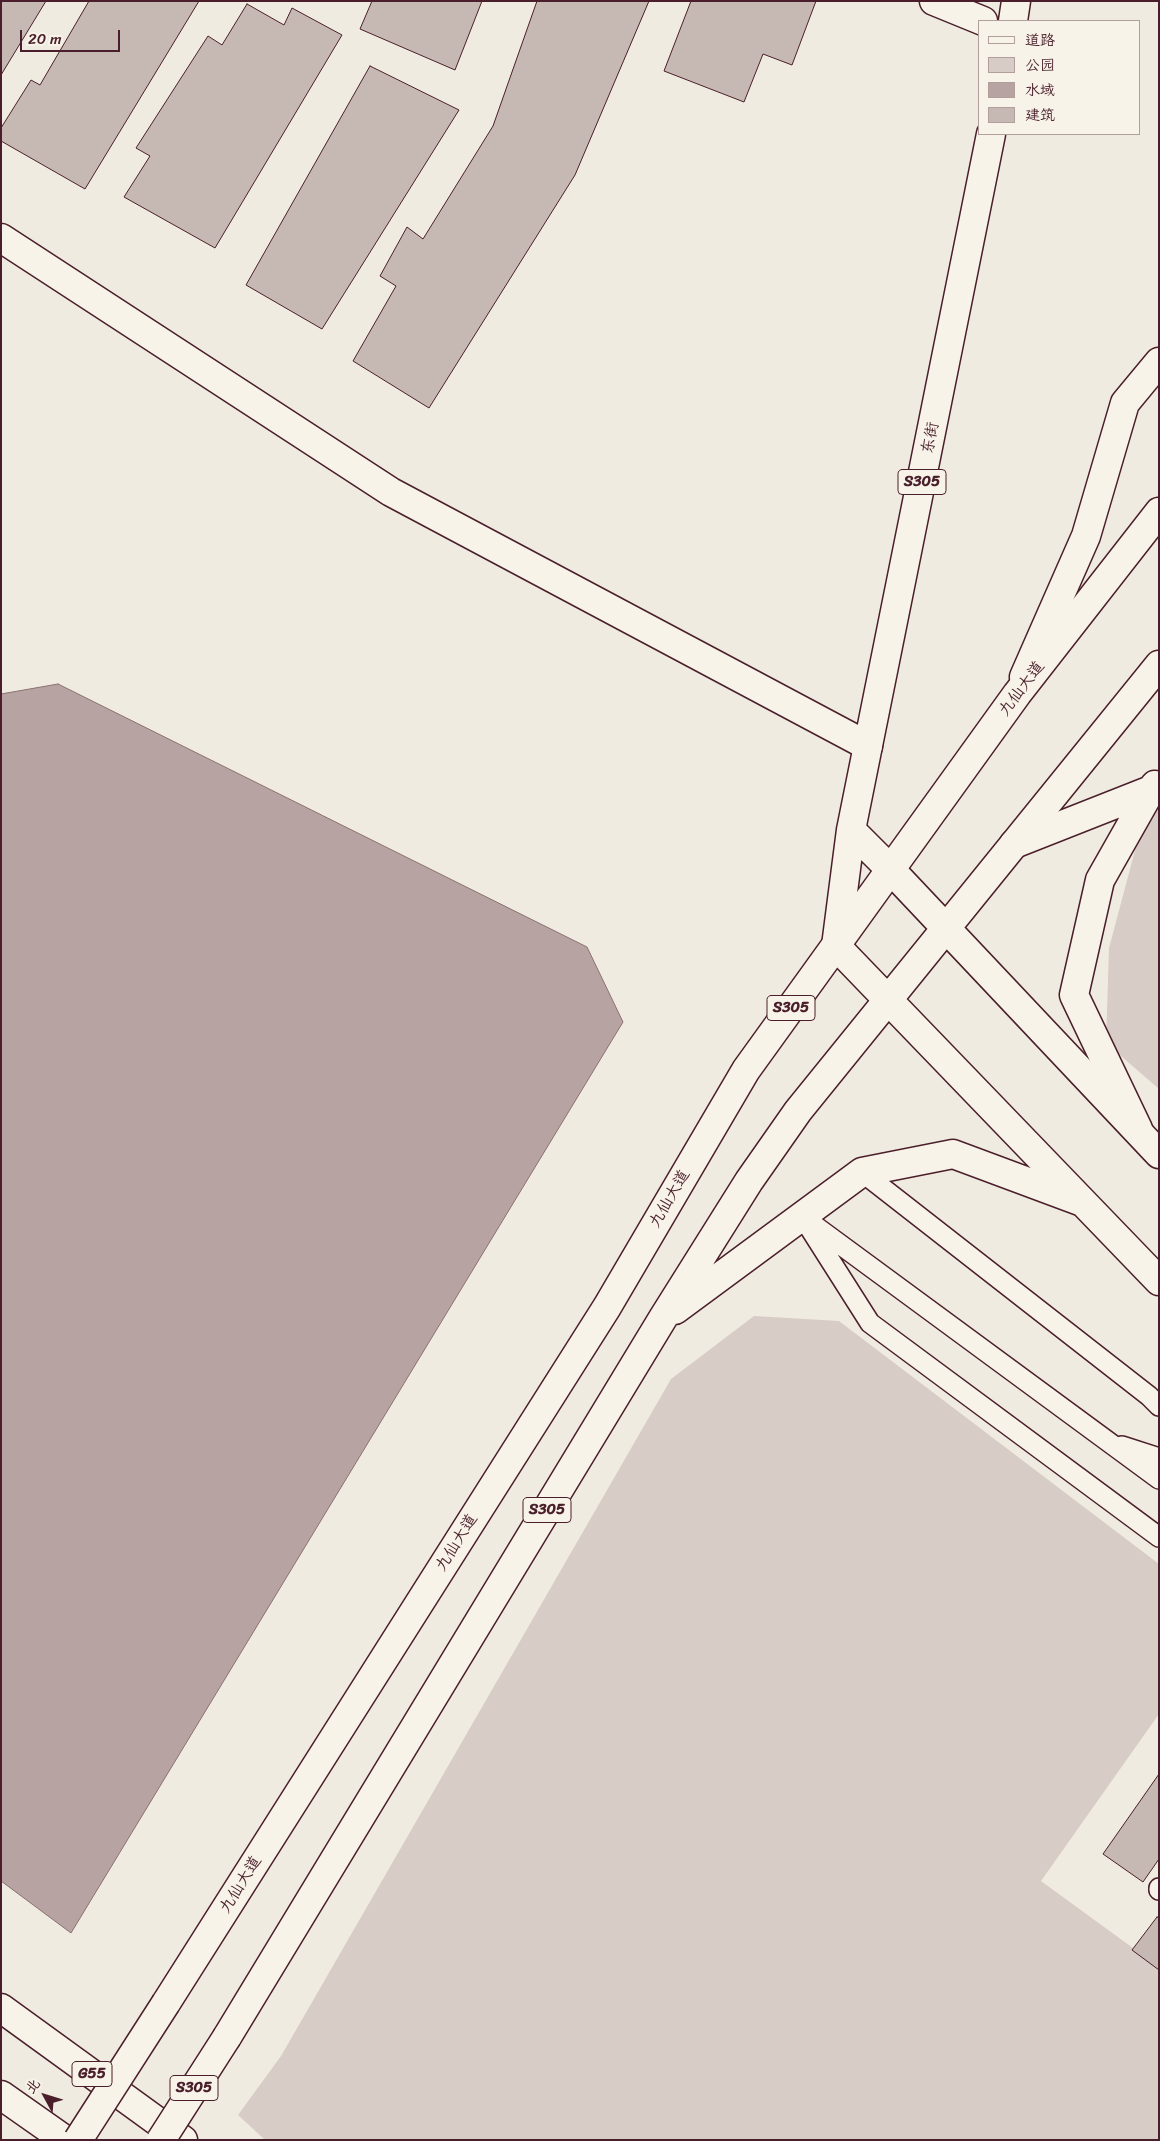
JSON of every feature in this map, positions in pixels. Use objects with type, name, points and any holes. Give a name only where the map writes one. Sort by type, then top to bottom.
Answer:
[{"type":"main road","points":[[934,1],[981,20]]},
{"type":"main road","points":[[1013,20],[1016,1]]},
{"type":"main road","name":"东街","points":[[851,830],[991,135]]},
{"type":"main road","points":[[1,238],[391,492],[868,746]]},
{"type":"main road","points":[[1016,694],[1086,536],[1125,403],[1159,362]]},
{"type":"main road","name":"九仙大道","points":[[891,870],[1016,694],[1159,512]]},
{"type":"main road","name":"S305","points":[[161,2140],[227,2037],[663,1318],[749,1181],[798,1112],[1159,665]]},
{"type":"main road","points":[[1014,844],[1155,785]]},
{"type":"main road","points":[[1150,1146],[1074,995],[1100,880],[1155,785]]},
{"type":"main road","points":[[851,830],[946,928],[1150,1146]]},
{"type":"main road","name":"S305","points":[[836,946],[851,830]]},
{"type":"main road","name":"S305","points":[[836,946],[891,870]]},
{"type":"main road","points":[[836,946],[1159,1281]]},
{"type":"main road","name":"九仙大道","points":[[78,2140],[607,1307],[746,1070],[836,946]]},
{"type":"main road","points":[[663,1318],[862,1172],[953,1154],[1082,1202]]},
{"type":"main road","name":"G55","points":[[1,2008],[183,2140]]},
{"type":"main road","points":[[1,2095],[66,2140]]},
{"type":"lane","points":[[862,1172],[1149,1396],[1159,1406]]},
{"type":"lane","points":[[802,1216],[1159,1479]]},
{"type":"lane","points":[[802,1216],[870,1323],[1159,1537]]},
{"type":"lane","points":[[1107,1441],[1159,1458]]},
{"type":"green space","points":[[1159,780],[1159,1089],[1106,1043],[1109,948],[1151,790]]},
{"type":"green space","points":[[754,1316],[839,1321],[1159,1564],[1159,1714],[1041,1881],[1159,1967],[1159,2140],[265,2140],[238,2115],[281,2056],[671,1379]]},
{"type":"water","points":[[58,684],[587,947],[623,1022],[71,1933],[1,1881],[1,694]]},
{"type":"building","points":[[1,1],[46,1],[1,75]]},
{"type":"building","points":[[89,1],[199,1],[85,189],[1,141],[1,128],[31,80],[40,85]]},
{"type":"building","points":[[372,1],[482,1],[455,70],[360,29]]},
{"type":"building","points":[[537,1],[649,1],[575,175],[429,408],[353,361],[396,286],[380,276],[407,227],[423,239],[493,126]]},
{"type":"building","points":[[691,1],[816,1],[792,65],[763,54],[744,102],[664,71]]},
{"type":"building","points":[[247,4],[284,25],[292,8],[342,35],[215,248],[124,197],[150,156],[136,148],[208,36],[222,45]]},
{"type":"building","points":[[370,66],[459,110],[322,329],[246,285]]},
{"type":"building","points":[[1159,1774],[1159,1859],[1143,1882],[1103,1854]]},
{"type":"building","points":[[1157,1917],[1159,1918],[1159,1970],[1132,1950]]}]
